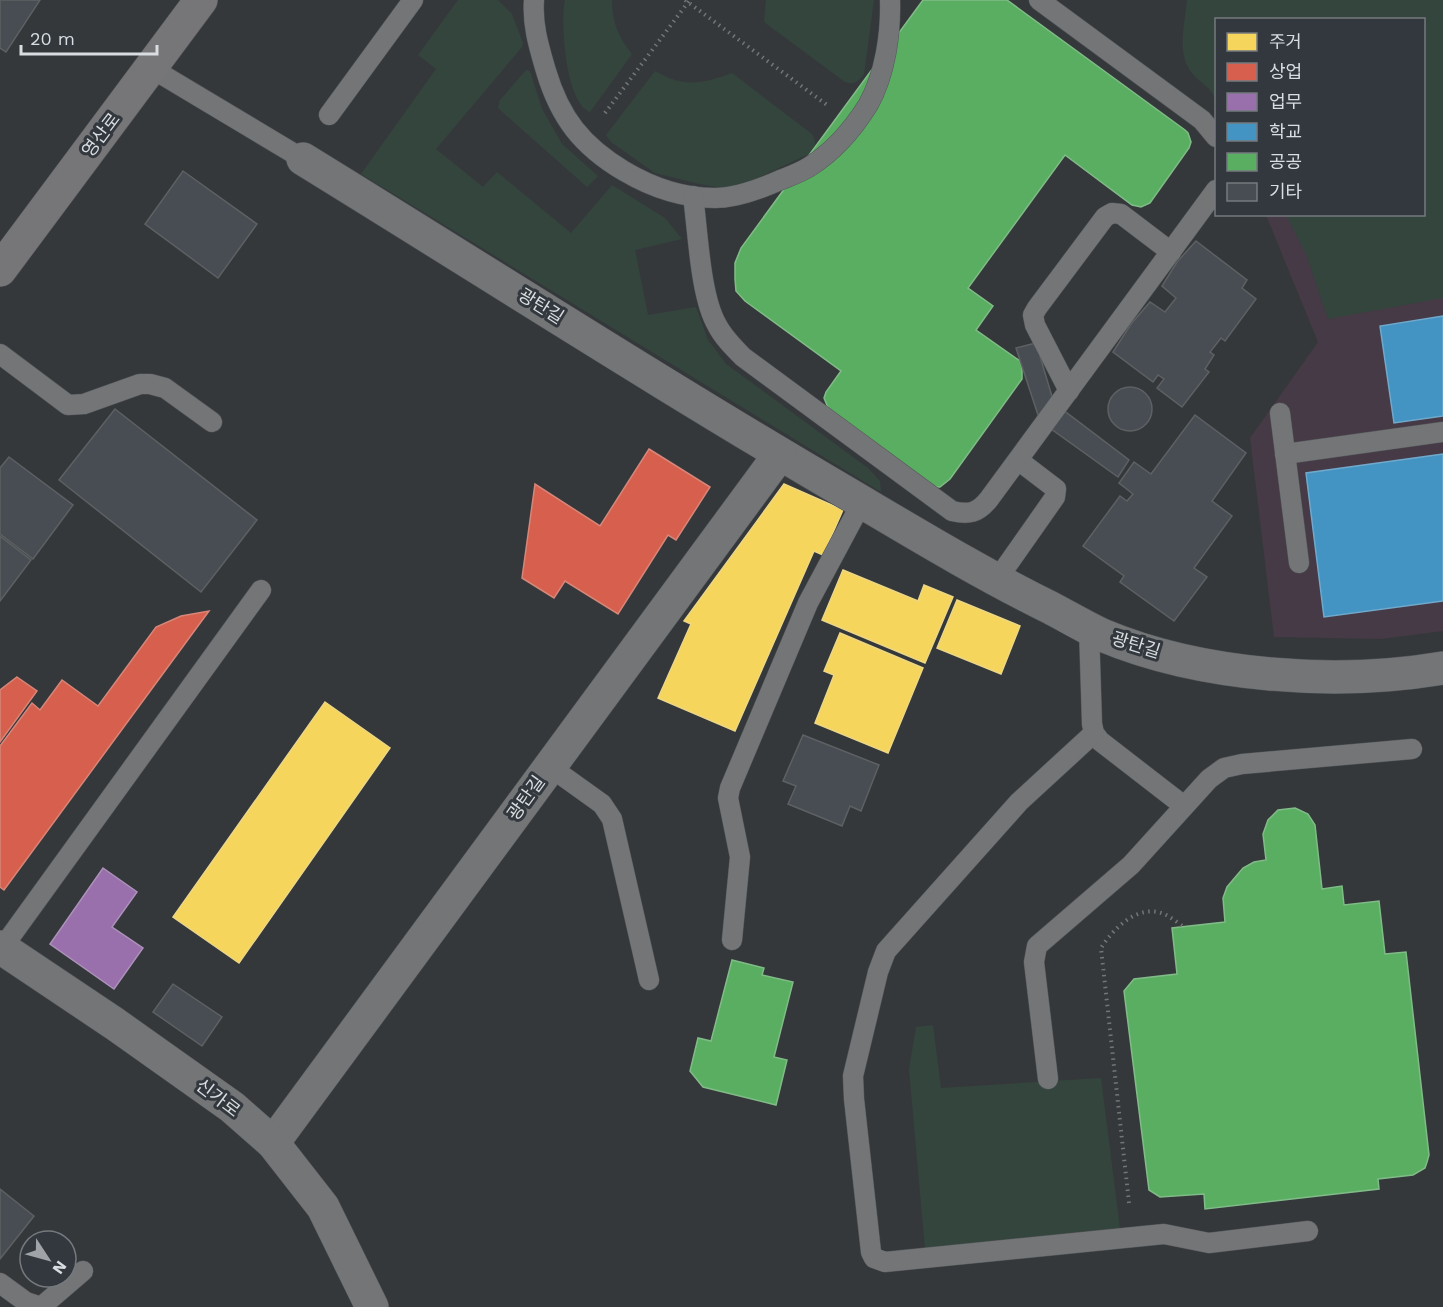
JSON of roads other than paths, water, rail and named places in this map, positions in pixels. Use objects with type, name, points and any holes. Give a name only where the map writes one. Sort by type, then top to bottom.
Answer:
[{"type":"main road","name":"영산로","points":[[0,270],[201,0]]},
{"type":"street","name":"광탄길","points":[[303,159],[780,454],[996,581],[1101,634],[1152,651],[1228,670],[1291,676],[1350,676],[1443,668]]},
{"type":"street","name":"광탄길","points":[[273,1143],[780,454]]},
{"type":"street","name":"신가로","points":[[1,949],[115,1024],[232,1107],[273,1143],[323,1207],[372,1307]]},
{"type":"lane","points":[[329,115],[413,0]]},
{"type":"lane","points":[[534,0],[532,16],[554,96],[568,122],[588,145],[637,179],[667,190],[693,196],[717,198],[754,191],[808,168],[832,150],[852,128],[868,104],[880,77],[890,21],[890,0]]},
{"type":"lane","points":[[1039,0],[1202,120],[1215,136]]},
{"type":"lane","points":[[151,68],[303,159]]},
{"type":"lane","points":[[693,196],[706,293],[716,323],[732,346],[743,357],[952,511],[974,513],[982,508],[989,499],[1215,191]]},
{"type":"lane","points":[[1069,391],[1035,325],[1033,315],[1037,308],[1105,217],[1112,213],[1121,214],[1171,252]]},
{"type":"lane","points":[[0,354],[68,405],[84,404],[140,384],[150,384],[165,388],[212,422]]},
{"type":"lane","points":[[1280,413],[1299,563]]},
{"type":"lane","points":[[1285,454],[1443,432]]},
{"type":"lane","points":[[996,581],[1055,497],[1056,489],[1051,484],[1018,460]]},
{"type":"lane","points":[[732,940],[740,857],[728,798],[730,788],[808,603],[862,502]]},
{"type":"lane","name":"신가로","points":[[1,949],[261,590]]},
{"type":"lane","points":[[1089,627],[1094,733],[1100,741],[1184,806]]},
{"type":"lane","points":[[1094,733],[1018,802],[895,941],[881,961],[853,1076],[873,1258],[885,1263],[1164,1234],[1209,1243],[1308,1231]]},
{"type":"lane","points":[[1048,1079],[1034,962],[1037,946],[1131,866],[1184,806],[1217,773],[1224,768],[1242,764],[1412,749]]},
{"type":"lane","points":[[549,766],[602,804],[612,819],[649,980]]},
{"type":"lane","points":[[0,1282],[26,1302],[41,1307],[83,1271]]}]
